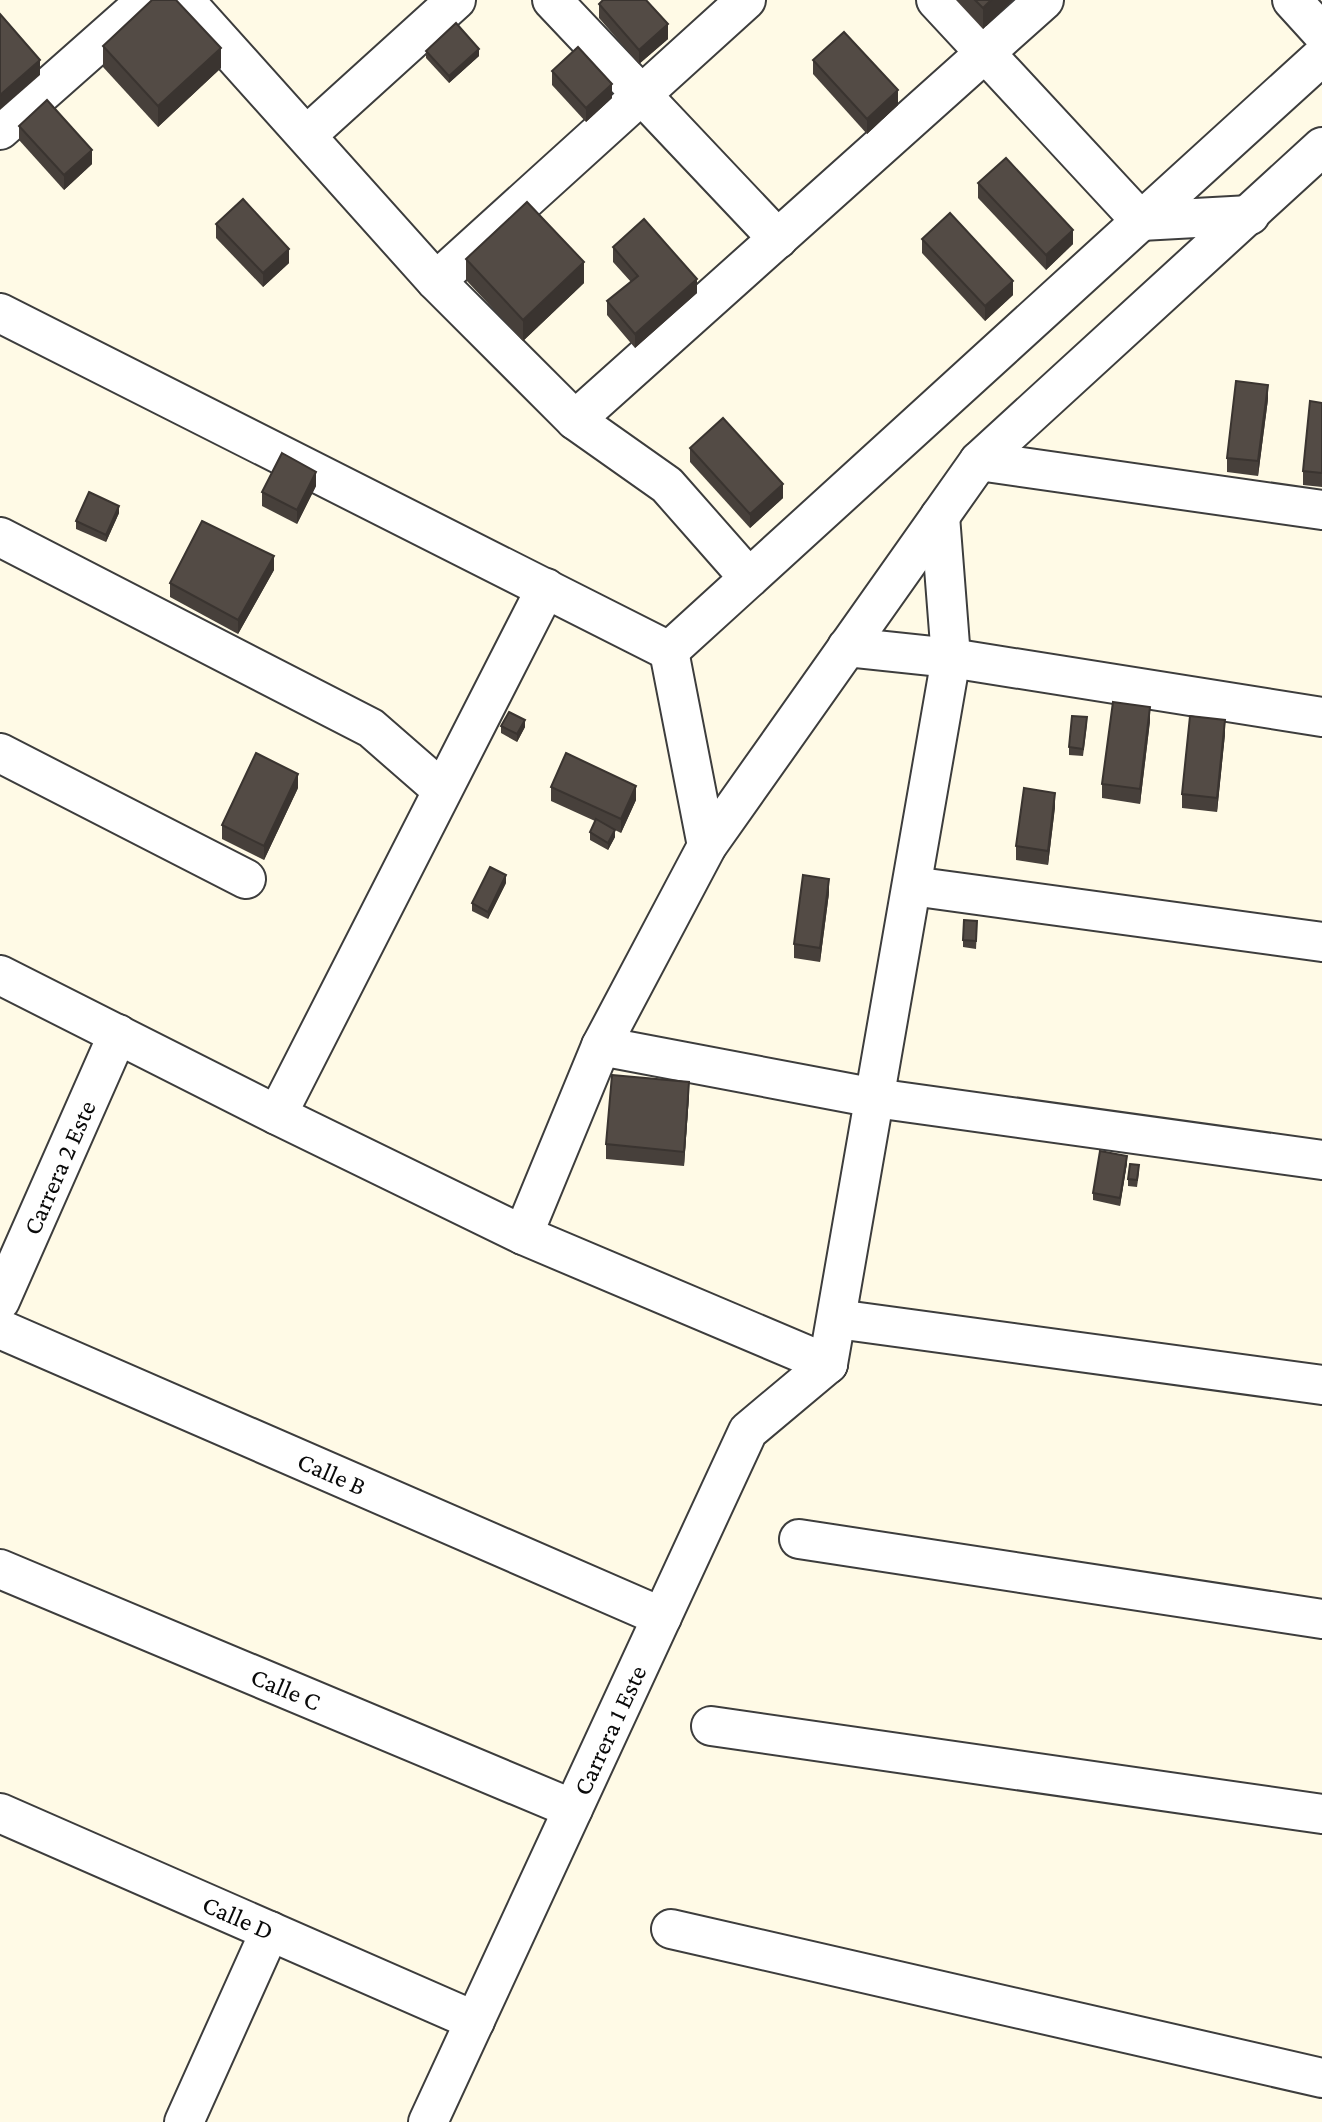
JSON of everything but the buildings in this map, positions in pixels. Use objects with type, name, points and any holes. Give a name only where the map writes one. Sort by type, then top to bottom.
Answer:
[{"type":"street","points":[[0,130],[147,0]]},
{"type":"street","points":[[184,0],[436,281],[575,420],[667,485],[749,578]]},
{"type":"street","points":[[307,135],[456,0]]},
{"type":"street","points":[[552,0],[778,239]]},
{"type":"street","points":[[436,281],[746,0]]},
{"type":"street","points":[[936,0],[1141,221]]},
{"type":"street","points":[[575,420],[1044,0]]},
{"type":"street","points":[[1292,0],[1322,33]]},
{"type":"street","points":[[669,651],[1322,56]]},
{"type":"street","points":[[523,1235],[601,1046],[707,846],[979,461],[1322,147]]},
{"type":"street","points":[[1141,221],[1250,215]]},
{"type":"street","points":[[0,313],[669,651]]},
{"type":"street","points":[[979,461],[1322,510]]},
{"type":"street","points":[[0,975],[523,1235],[828,1364],[951,658],[940,516]]},
{"type":"street","points":[[0,537],[371,728],[442,790]]},
{"type":"street","points":[[277,1115],[546,588]]},
{"type":"street","points":[[847,647],[951,658],[1322,717]]},
{"type":"street","points":[[669,651],[707,846]]},
{"type":"street","points":[[0,753],[246,879]]},
{"type":"street","points":[[912,886],[1322,942]]},
{"type":"street","name":"Carrera 2 Este","points":[[0,1301],[118,1034]]},
{"type":"street","points":[[601,1046],[875,1098],[1322,1160]]},
{"type":"street","points":[[837,1319],[1322,1385]]},
{"type":"street","name":"Calle B","points":[[0,1329],[662,1617]]},
{"type":"street","name":"Carrera 1 Este","points":[[428,2122],[748,1431],[828,1364]]},
{"type":"street","points":[[799,1539],[1322,1619]]},
{"type":"street","name":"Calle C","points":[[0,1569],[573,1809]]},
{"type":"street","points":[[711,1726],[1322,1814]]},
{"type":"street","name":"Calle D","points":[[2,1818],[475,2021]]},
{"type":"street","points":[[671,1929],[1322,2078]]},
{"type":"street","points":[[184,2122],[270,1931]]}]
